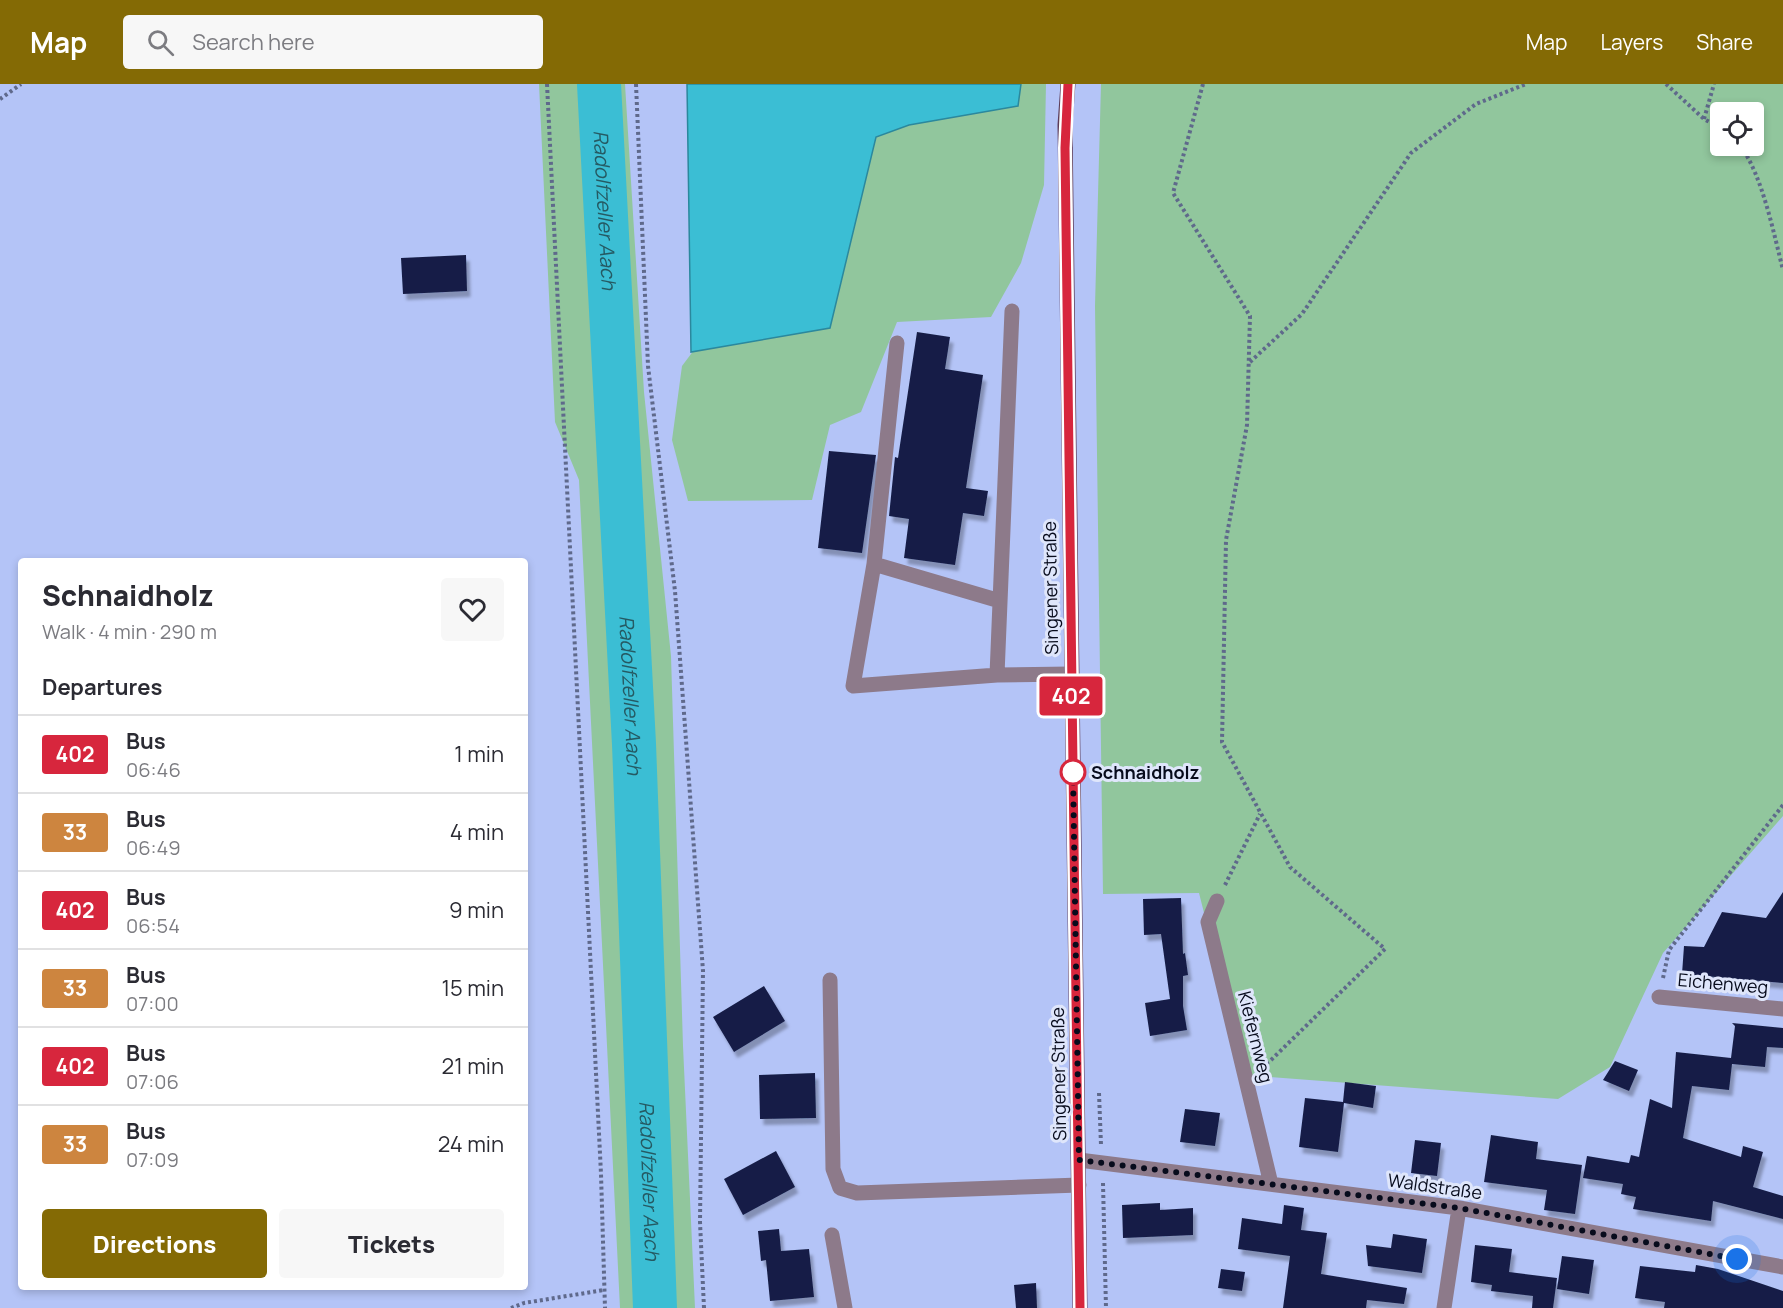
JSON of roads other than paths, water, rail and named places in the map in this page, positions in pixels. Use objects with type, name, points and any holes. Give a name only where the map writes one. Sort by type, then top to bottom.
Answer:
[{"type":"main road","name":"Singener Straße","points":[[1068,84],[1065,137],[1080,1308]]},
{"type":"street","points":[[997,675],[1012,311]]},
{"type":"street","points":[[897,343],[874,564],[853,686],[997,675],[1071,674]]},
{"type":"street","points":[[874,564],[1000,601]]},
{"type":"street","name":"Kiefernweg","points":[[1217,901],[1208,922],[1270,1184]]},
{"type":"street","points":[[830,980],[833,1169],[840,1188],[857,1193],[1079,1185]]},
{"type":"street","name":"Eichenweg","points":[[1659,997],[1783,1009]]},
{"type":"street","name":"Waldstraße","points":[[1079,1160],[1459,1208],[1783,1267]]},
{"type":"street","points":[[1444,1308],[1459,1208]]},
{"type":"street","points":[[832,1235],[845,1308]]},
{"type":"waterway","name":"Radolfzeller Aach","points":[[599,84],[634,744],[655,1308]]},
{"type":"place","name":"Schnaidholz","points":[[1073,772]]}]
